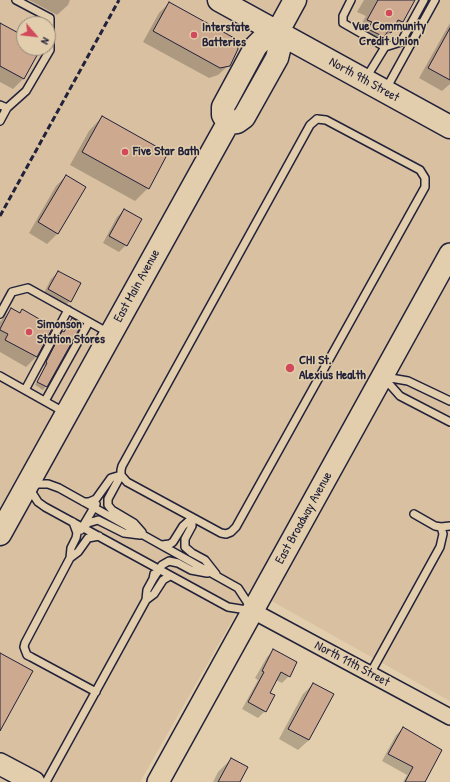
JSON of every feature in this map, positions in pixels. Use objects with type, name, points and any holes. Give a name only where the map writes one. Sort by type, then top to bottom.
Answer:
[{"type":"main road","name":"North 9th Street","points":[[219,0],[450,127]]},
{"type":"main road","points":[[277,33],[295,0]]},
{"type":"main road","name":"East Main Avenue","points":[[0,534],[228,122],[222,111],[256,46],[262,40],[277,33]]},
{"type":"street","name":"East Broadway Avenue","points":[[158,782],[450,254]]},
{"type":"street","name":"North 11th Street","points":[[253,610],[450,718]]},
{"type":"street","points":[[0,764],[34,782]]},
{"type":"lane","points":[[0,121],[3,106],[26,92],[50,50],[50,18],[16,0]]},
{"type":"lane","points":[[351,0],[343,16],[343,23],[385,47]]},
{"type":"lane","points":[[364,80],[385,47],[401,42],[424,0]]},
{"type":"lane","points":[[385,92],[435,0]]},
{"type":"lane","points":[[121,475],[127,482],[221,533],[226,534],[236,528],[425,187],[426,178],[420,170],[326,120],[317,119],[310,125],[122,466],[121,475],[108,499],[108,505],[112,510],[134,523],[144,536]]},
{"type":"lane","points":[[0,314],[12,292],[28,288],[111,334]]},
{"type":"lane","points":[[25,390],[42,365],[61,331],[68,310]]},
{"type":"lane","points":[[45,401],[89,322]]},
{"type":"lane","points":[[0,376],[66,414]]},
{"type":"lane","points":[[382,376],[408,381],[450,401]]},
{"type":"lane","points":[[382,376],[400,396],[450,422]]},
{"type":"lane","points":[[96,692],[27,655],[24,647],[70,558],[71,548],[82,527],[111,478],[121,475]]},
{"type":"lane","points":[[27,485],[48,484],[59,488],[238,588],[253,610]]},
{"type":"lane","points":[[27,485],[38,502],[90,532],[228,607],[253,610]]},
{"type":"lane","points":[[84,502],[93,501],[100,496]]},
{"type":"lane","points":[[70,558],[78,552],[90,532],[94,508]]},
{"type":"lane","points":[[414,514],[435,526],[450,526]]},
{"type":"lane","points":[[192,518],[192,526],[185,539],[185,547],[192,553],[205,560],[219,577]]},
{"type":"lane","points":[[146,600],[146,590],[183,526],[192,518]]},
{"type":"lane","points":[[82,527],[92,521],[98,520],[124,533],[144,536]]},
{"type":"lane","points":[[73,522],[76,528],[76,538]]},
{"type":"lane","points":[[370,674],[440,547],[443,534],[441,527]]},
{"type":"lane","points":[[84,542],[88,538],[99,536]]},
{"type":"lane","points":[[162,545],[170,544],[176,539]]},
{"type":"lane","points":[[46,782],[146,600],[154,594],[160,583],[168,574],[170,550]]},
{"type":"lane","points":[[158,569],[169,561],[178,563],[191,570],[219,577]]},
{"type":"lane","points":[[151,565],[154,574],[153,578]]},
{"type":"shaded area","name":"CHI St. Alexius Health","points":[[0,0],[450,0],[450,701],[250,589],[140,782],[0,782]]},
{"type":"building","name":"Vue Community Credit Union","points":[[378,0],[415,0],[403,22],[398,20],[391,33],[388,31],[384,37],[368,29],[372,22],[367,20]]},
{"type":"building","name":"Interstate Batteries","points":[[169,2],[236,39],[238,49],[230,66],[220,68],[153,31]]},
{"type":"building","points":[[0,23],[16,32],[16,56],[37,56],[24,79],[0,66]]},
{"type":"building","points":[[450,28],[450,80],[428,68]]},
{"type":"building","name":"Five Star Bath","points":[[102,116],[168,153],[149,189],[82,152]]},
{"type":"building","points":[[66,175],[86,187],[58,234],[38,222]]},
{"type":"building","points":[[124,209],[142,219],[127,246],[109,236]]},
{"type":"building","points":[[58,271],[81,283],[71,302],[48,289]]},
{"type":"building","points":[[11,308],[20,313],[22,309],[53,327],[37,357],[5,340],[8,334],[0,329]]},
{"type":"building","points":[[72,318],[82,324],[47,387],[37,382],[62,331],[64,332]]},
{"type":"building","points":[[273,649],[297,662],[290,677],[281,672],[270,693],[275,695],[266,712],[248,702],[264,672],[262,671]]},
{"type":"building","points":[[0,653],[33,671],[0,731]]},
{"type":"building","points":[[313,683],[334,694],[309,740],[288,729]]},
{"type":"building","points":[[403,727],[442,750],[425,782],[405,782],[413,767],[388,754]]},
{"type":"building","points":[[231,758],[248,767],[240,782],[218,782]]},
{"type":"railway","points":[[0,216],[119,0]]},
{"type":"place","name":"Vue Community Credit Union","points":[[389,13]]},
{"type":"place","name":"Interstate Batteries","points":[[194,35]]},
{"type":"place","name":"Five Star Bath","points":[[125,152]]},
{"type":"place","name":"Simonson Station Stores","points":[[29,332]]},
{"type":"place","name":"CHI St. Alexius Health","points":[[290,368]]}]
